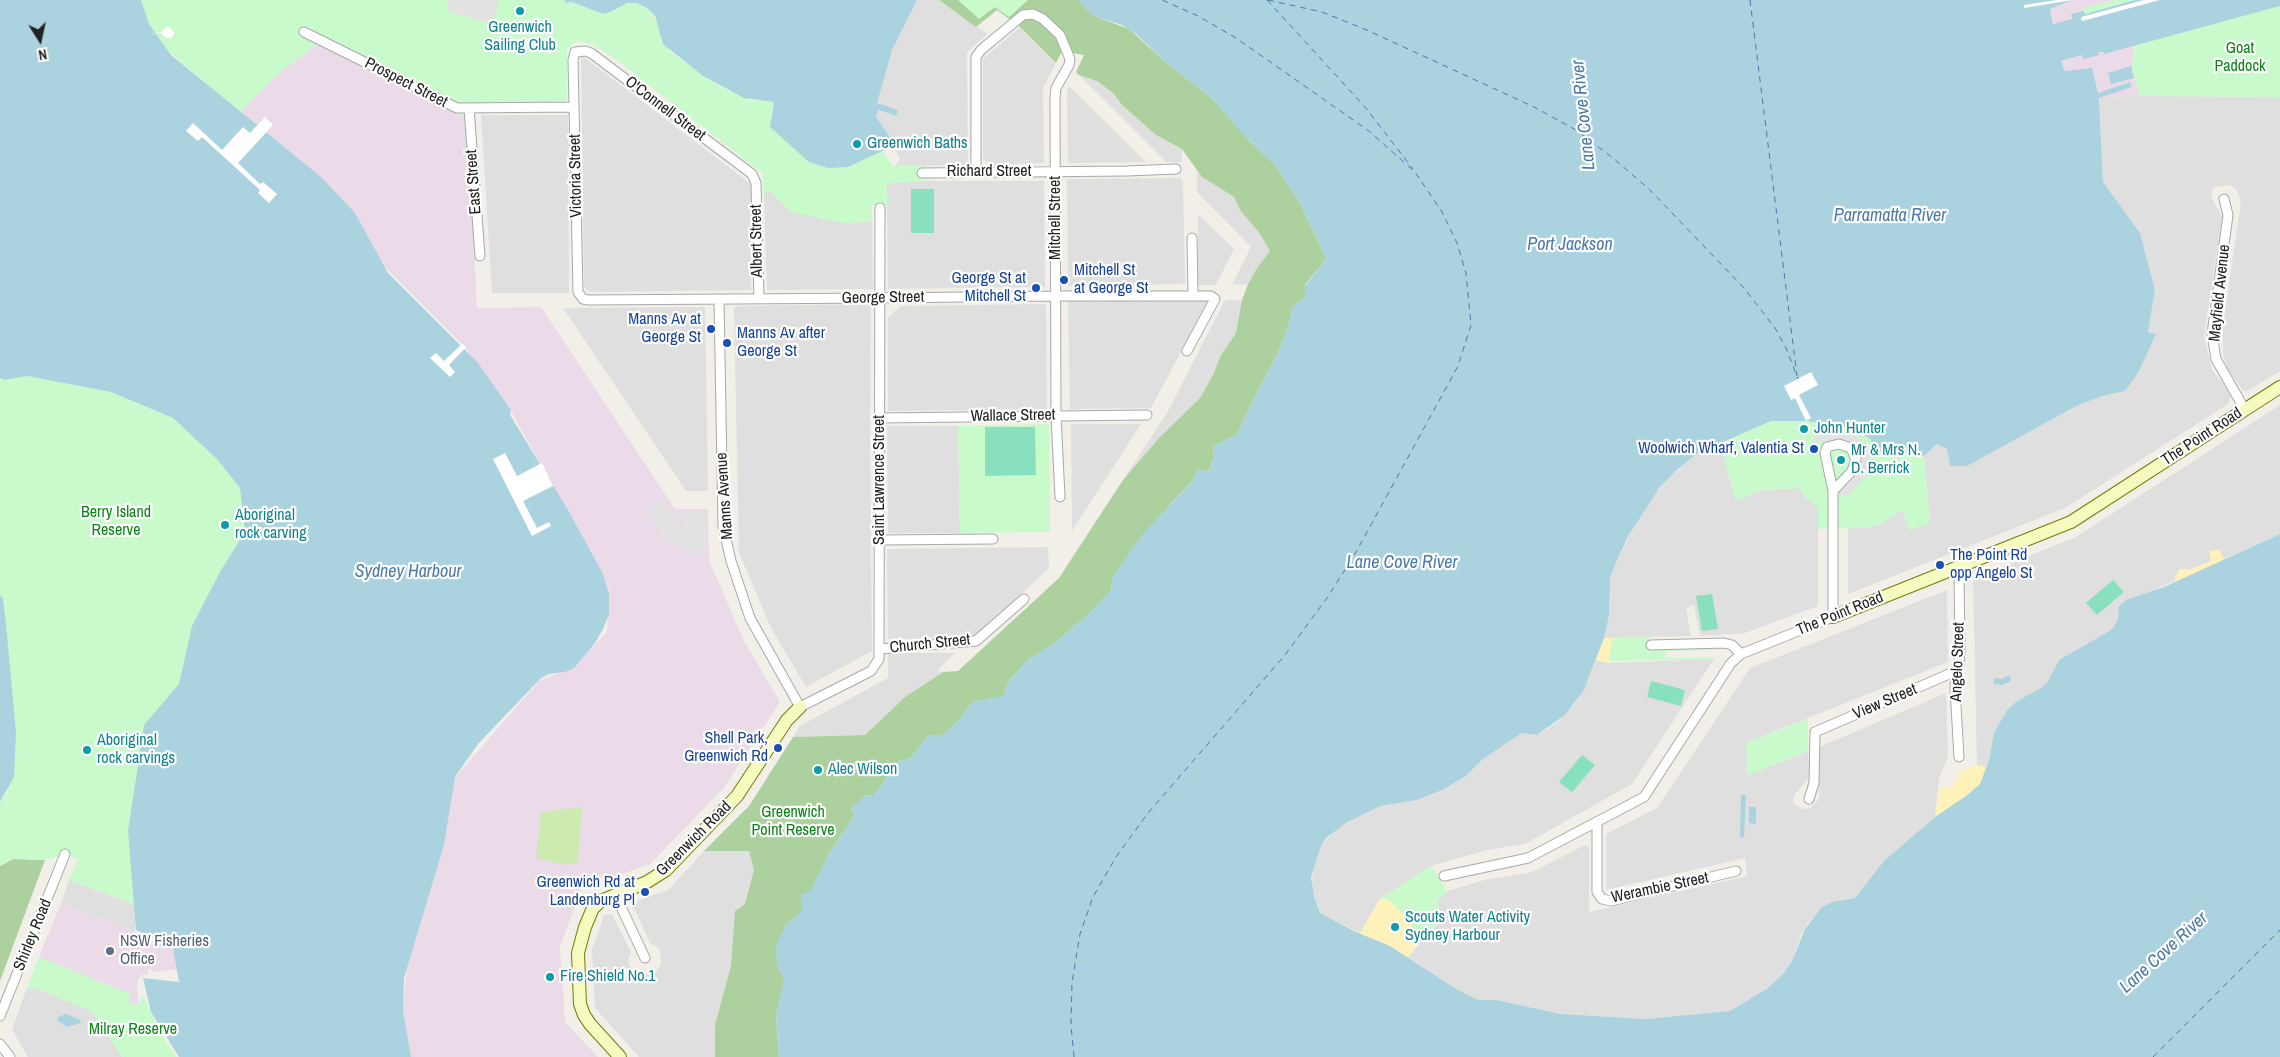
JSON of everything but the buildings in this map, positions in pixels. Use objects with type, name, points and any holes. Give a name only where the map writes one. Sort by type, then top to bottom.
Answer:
[{"type":"street","name":"Mitchell Street","points":[[976,172],[975,66],[978,53],[1024,15],[1030,14],[1043,20],[1060,35],[1065,44],[1070,62],[1056,93],[1056,416],[1060,497]]},
{"type":"street","name":"Prospect Street","points":[[304,32],[457,108],[574,107]]},
{"type":"street","name":"O'Connell Street","points":[[573,60],[575,52],[579,50],[591,54],[752,174],[756,183]]},
{"type":"street","name":"Victoria Street","points":[[573,60],[578,292]]},
{"type":"street","name":"East Street","points":[[469,108],[480,256]]},
{"type":"street","name":"Richard Street","points":[[922,173],[1176,169]]},
{"type":"street","name":"Albert Street","points":[[756,183],[759,299]]},
{"type":"street","name":"Mayfield Avenue","points":[[2224,199],[2228,215],[2212,334],[2216,359],[2245,410]]},
{"type":"street","name":"Saint Lawrence Street","points":[[800,707],[870,671],[879,658],[880,208]]},
{"type":"street","points":[[1192,238],[1193,295]]},
{"type":"street","name":"George Street","points":[[578,292],[583,299],[588,300],[1211,296],[1215,299],[1187,351]]},
{"type":"street","name":"Manns Avenue","points":[[719,299],[724,526],[731,561],[750,618],[800,707]]},
{"type":"street","name":"The Point Road","points":[[1444,876],[1528,858],[1644,797],[1727,668],[1741,654],[2071,522],[2280,387]]},
{"type":"street","name":"Wallace Street","points":[[879,418],[1147,415]]},
{"type":"street","points":[[1833,491],[1852,471],[1856,460],[1851,448],[1839,444],[1827,447],[1825,453],[1833,491],[1833,617]]},
{"type":"street","points":[[880,540],[993,540]]},
{"type":"street","name":"Angelo Street","points":[[1959,567],[1960,652],[1956,672],[1959,757]]},
{"type":"street","name":"Church Street","points":[[880,649],[976,641],[1024,599]]},
{"type":"street","points":[[1651,645],[1724,643],[1732,645],[1741,654]]},
{"type":"street","name":"View Street","points":[[1809,799],[1814,783],[1815,732],[1956,672]]},
{"type":"street","name":"Greenwich Road","points":[[620,1057],[584,1015],[580,1004],[577,972],[578,953],[589,917],[601,901],[647,882],[666,870],[737,796],[787,720],[800,707]]},
{"type":"street","name":"Werambie Street","points":[[1596,822],[1597,892],[1602,899],[1611,901],[1736,871]]},
{"type":"street","name":"Shirley Road","points":[[0,1016],[66,854]]},
{"type":"street","points":[[615,894],[646,958]]},
{"type":"street","points":[[0,1044],[10,1057]]},
{"type":"shaded area","points":[[446,0],[499,0],[493,22],[491,23],[449,12]]},
{"type":"shaded area","points":[[917,0],[939,0],[988,34],[967,52],[968,165],[895,166],[900,159],[890,137],[875,117],[877,110],[895,116],[898,110],[876,104],[892,50]]},
{"type":"shaded area","points":[[2073,0],[2116,0],[2083,8],[2084,11],[2071,14],[2072,19],[2053,24],[2050,9]]},
{"type":"shaded area","points":[[1020,27],[1056,63],[1043,88],[1044,163],[991,165],[983,158],[983,59]]},
{"type":"shaded area","points":[[318,43],[467,119],[477,308],[541,307],[675,509],[708,509],[709,560],[744,641],[780,702],[723,789],[650,864],[581,889],[560,947],[565,1022],[598,1057],[410,1057],[402,1012],[409,952],[453,780],[539,681],[572,668],[607,632],[609,590],[509,407],[462,344],[385,267],[240,112],[281,71]]},
{"type":"shaded area","points":[[2138,44],[2134,47],[2132,66],[2139,96],[2099,97],[2065,71],[2061,61],[2082,55],[2083,59],[2103,51],[2104,53]]},
{"type":"shaded area","points":[[581,55],[751,184],[751,290],[589,292],[584,286]]},
{"type":"shaded area","points":[[1079,75],[1097,81],[1113,93],[1122,105],[1156,135],[1182,149],[1182,162],[1166,162]]},
{"type":"shaded area","points":[[1069,86],[1146,162],[1068,163],[1067,92]]},
{"type":"shaded area","points":[[2099,97],[2280,97],[2280,371],[2248,391],[2243,391],[2228,369],[2223,354],[2223,326],[2241,201],[2237,191],[2230,185],[2214,187],[2211,196],[2222,217],[2204,336],[2212,370],[2231,395],[2228,404],[2065,508],[1848,594],[1848,528],[1864,528],[1881,524],[1902,510],[1930,522],[1924,456],[1937,444],[1947,449],[2102,396],[2125,391],[2156,334],[2148,332],[2155,290],[2140,233],[2103,182]]},
{"type":"shaded area","points":[[481,115],[568,115],[569,293],[492,293]]},
{"type":"shaded area","points":[[1197,170],[1202,177],[1234,197],[1240,210],[1260,234],[1270,251],[1248,284],[1232,285],[1251,247],[1197,192]]},
{"type":"shaded area","points":[[1181,178],[1183,183],[1185,284],[1068,286],[1067,179]]},
{"type":"shaded area","points":[[926,181],[1044,181],[1045,287],[888,289],[887,183]]},
{"type":"shaded area","points":[[770,191],[843,223],[872,222],[873,289],[767,290],[764,194]]},
{"type":"shaded area","points":[[1198,214],[1234,249],[1216,285],[1198,285]]},
{"type":"shaded area","points":[[1225,300],[1242,300],[1236,333],[1221,355],[1213,375],[1200,398],[1159,438],[1123,480],[1167,413]]},
{"type":"shaded area","points":[[1068,301],[1208,301],[1151,408],[1070,409]]},
{"type":"shaded area","points":[[871,304],[872,651],[806,687],[771,628],[739,553],[734,308],[737,306]]},
{"type":"shaded area","points":[[1046,304],[1047,409],[888,411],[888,318],[901,306]]},
{"type":"shaded area","points":[[705,307],[708,491],[686,491],[563,308]]},
{"type":"shaded area","points":[[2280,405],[2280,534],[2154,590],[2118,620],[2111,630],[2059,660],[2047,683],[2017,701],[2007,710],[1994,733],[1986,767],[1977,765],[1973,578],[2076,537]]},
{"type":"shaded area","points":[[1071,424],[1141,424],[1072,531]]},
{"type":"shaded area","points":[[887,426],[958,426],[960,533],[888,533]]},
{"type":"shaded area","points":[[1833,432],[1857,437],[1863,442],[1870,453],[1871,469],[1846,497],[1837,495],[1838,488],[1860,462],[1860,453],[1856,446],[1836,440],[1814,443],[1813,435]]},
{"type":"shaded area","points":[[1720,444],[1736,501],[1761,490],[1800,488],[1805,497],[1818,507],[1818,606],[1745,633],[1700,636],[1694,605],[1686,608],[1691,636],[1604,638],[1609,616],[1610,577],[1634,525],[1650,499],[1670,477],[1698,453]]},
{"type":"shaded area","points":[[663,498],[679,518],[680,529],[684,529],[682,512],[705,512],[706,552],[687,553],[666,540],[645,515]]},
{"type":"shaded area","points":[[1048,547],[1049,568],[973,639],[888,639],[887,549]]},
{"type":"shaded area","points":[[1947,590],[1948,662],[1746,743],[1747,775],[1808,751],[1809,778],[1795,794],[1793,800],[1795,805],[1804,809],[1810,808],[1819,799],[1819,747],[1946,693],[1948,756],[1939,779],[1935,817],[1884,861],[1855,898],[1832,902],[1808,923],[1801,935],[1792,961],[1784,973],[1768,988],[1730,1011],[1647,1019],[1561,1014],[1496,1000],[1478,1000],[1458,990],[1408,957],[1442,918],[1437,902],[1447,891],[1485,880],[1532,872],[1585,845],[1589,847],[1589,912],[1747,876],[1745,858],[1606,890],[1606,834],[1657,808],[1750,668]]},
{"type":"shaded area","points":[[888,653],[955,653],[937,671],[943,672],[905,697],[865,735],[793,737],[800,726],[888,678]]},
{"type":"shaded area","points":[[1714,659],[1632,784],[1525,844],[1487,850],[1431,866],[1380,899],[1360,933],[1320,913],[1312,888],[1313,867],[1319,848],[1335,830],[1380,806],[1417,800],[1442,790],[1466,776],[1483,759],[1522,733],[1537,735],[1544,731],[1560,720],[1574,704],[1588,681],[1596,660],[1608,663]]},
{"type":"shaded area","points":[[704,851],[828,855],[777,1004],[779,1057],[639,1057],[595,1008],[592,950],[604,915],[612,914],[631,952],[628,959],[630,966],[636,973],[645,975],[656,971],[661,965],[660,951],[650,943],[636,912],[631,906],[633,902],[668,890]]},
{"type":"shaded area","points":[[69,880],[136,905],[135,932],[61,903]]},
{"type":"shaded area","name":"NSW Fisheries Office","points":[[61,903],[135,932],[136,936],[156,945],[177,943],[178,969],[157,972],[148,969],[148,975],[141,975],[137,983],[138,1006],[39,957]]},
{"type":"shaded area","points":[[32,987],[92,1011],[122,1057],[28,1057],[12,1030],[26,990]]},
{"type":"green space","points":[[141,0],[565,0],[566,3],[572,2],[603,14],[624,4],[637,3],[651,11],[670,51],[710,81],[731,92],[751,100],[774,102],[771,114],[848,167],[882,150],[893,166],[926,165],[926,181],[887,183],[887,206],[872,205],[872,222],[843,223],[791,212],[770,191],[764,194],[762,173],[610,55],[591,44],[578,41],[567,48],[567,101],[473,104],[467,119],[318,44],[281,71],[240,112],[167,50],[149,24]]},
{"type":"green space","name":"Greenwich Point Reserve","points":[[939,0],[1079,0],[1090,13],[1129,29],[1168,64],[1213,99],[1249,140],[1274,164],[1301,205],[1326,259],[1305,285],[1305,297],[1293,307],[1288,327],[1276,357],[1237,435],[1213,446],[1213,460],[1208,472],[1198,469],[1192,482],[1172,502],[1113,577],[1111,590],[1093,610],[1055,643],[1030,658],[1008,682],[1003,697],[973,702],[959,720],[943,735],[929,735],[910,759],[899,761],[874,795],[851,808],[855,815],[828,855],[803,910],[785,926],[777,966],[784,979],[776,1017],[779,1057],[715,1057],[715,1025],[731,966],[735,911],[745,904],[754,870],[749,851],[704,851],[749,806],[793,737],[865,735],[905,697],[943,672],[958,671],[1059,578],[1123,480],[1159,438],[1200,398],[1213,375],[1221,355],[1236,333],[1242,300],[1248,284],[1270,251],[1260,234],[1240,210],[1234,197],[1202,177],[1182,149],[1156,135],[1122,105],[1113,93],[1097,81],[1079,75],[1076,72],[1084,55],[1062,51],[1056,63],[1020,27],[997,10],[976,27]]},
{"type":"green space","points":[[958,0],[1028,0],[1009,17],[995,7],[979,19]]},
{"type":"green space","points":[[2116,0],[2135,0],[2085,14],[2083,8]]},
{"type":"green space","name":"Goat Paddock","points":[[2280,6],[2280,97],[2139,96],[2132,66],[2135,47],[2138,44]]},
{"type":"green space","points":[[911,189],[934,189],[934,233],[911,233]]},
{"type":"green space","name":"Berry Island Reserve","points":[[27,376],[111,392],[173,418],[217,459],[240,488],[245,532],[220,572],[193,626],[179,684],[144,725],[128,831],[136,905],[69,880],[78,860],[66,854],[45,860],[13,859],[0,866],[0,802],[8,791],[7,654],[3,599],[0,595],[0,378],[4,380]]},
{"type":"green space","points":[[1771,421],[1806,421],[1858,430],[1871,440],[1874,451],[1924,456],[1930,522],[1910,531],[1902,510],[1881,524],[1864,528],[1818,529],[1818,507],[1805,497],[1799,488],[1761,490],[1736,501],[1720,444]]},
{"type":"green space","points":[[1049,424],[1050,532],[960,533],[958,426]]},
{"type":"green space","points":[[985,427],[1035,427],[1036,475],[985,476]]},
{"type":"green space","points":[[2113,580],[2124,592],[2097,615],[2086,603]]},
{"type":"green space","points":[[1712,594],[1718,629],[1702,631],[1696,596]]},
{"type":"green space","points":[[1649,637],[1650,645],[1717,646],[1718,650],[1665,651],[1666,658],[1715,657],[1714,659],[1609,661],[1612,640],[1614,641],[1615,638]]},
{"type":"green space","points":[[1651,681],[1685,690],[1681,706],[1647,697]]},
{"type":"green space","points":[[1808,719],[1808,751],[1747,775],[1746,743]]},
{"type":"green space","points":[[1582,755],[1595,765],[1572,792],[1559,782]]},
{"type":"green space","points":[[582,807],[578,862],[565,865],[536,858],[541,812]]},
{"type":"green space","points":[[13,859],[45,860],[0,981],[0,866]]},
{"type":"green space","points":[[1431,866],[1447,891],[1437,902],[1442,918],[1417,945],[1406,932],[1413,925],[1410,921],[1414,916],[1409,911],[1405,915],[1388,899],[1380,899]]},
{"type":"green space","name":"Milray Reserve","points":[[39,957],[131,994],[128,1001],[137,1006],[143,996],[166,1042],[177,1057],[122,1057],[92,1011],[32,987],[26,990]]},
{"type":"sand","points":[[2220,550],[2224,560],[2175,582],[2175,577],[2180,569],[2191,569],[2211,561],[2209,551]]},
{"type":"sand","points":[[1604,638],[1615,638],[1612,640],[1612,649],[1608,663],[1596,660]]},
{"type":"sand","points":[[1977,765],[1986,767],[1980,784],[1935,817],[1939,788],[1952,787],[1961,771]]},
{"type":"sand","points":[[1380,899],[1388,899],[1405,915],[1409,911],[1414,916],[1413,925],[1406,932],[1417,945],[1408,957],[1390,946],[1360,933]]},
{"type":"water","name":"Sydney Harbour","points":[[0,0],[141,0],[149,24],[171,55],[321,177],[355,213],[388,273],[478,363],[511,410],[510,415],[568,510],[603,574],[609,594],[609,614],[595,643],[574,668],[565,672],[548,674],[540,679],[478,744],[455,777],[444,845],[404,978],[403,1011],[411,1057],[179,1057],[151,1012],[143,978],[179,982],[171,937],[153,938],[136,930],[128,831],[144,725],[179,684],[192,626],[220,572],[245,532],[240,488],[217,459],[173,418],[111,392],[27,376],[4,380],[0,378]]},
{"type":"water","points":[[565,0],[917,0],[892,50],[877,103],[898,110],[896,116],[878,110],[876,117],[890,137],[896,139],[893,146],[848,167],[828,168],[809,162],[770,127],[774,102],[744,98],[703,76],[663,44],[655,16],[647,8],[637,3],[627,3],[603,14],[572,2],[565,3]]},
{"type":"water","name":"Port Jackson","points":[[1079,0],[2073,0],[2050,9],[2053,24],[2072,19],[2071,14],[2084,11],[2085,14],[2135,0],[2280,0],[2280,6],[2104,54],[2099,52],[2099,55],[2083,59],[2082,55],[2061,61],[2065,71],[2092,68],[2098,93],[2130,82],[2132,87],[2099,98],[2103,182],[2140,233],[2155,290],[2148,332],[2156,334],[2138,373],[2125,391],[2102,396],[2076,406],[1967,466],[1950,466],[1947,449],[1937,444],[1924,456],[1874,451],[1871,440],[1858,430],[1806,421],[1771,421],[1698,453],[1659,488],[1627,538],[1610,577],[1609,616],[1604,638],[1584,690],[1565,715],[1537,735],[1522,733],[1483,759],[1466,776],[1442,790],[1417,800],[1380,806],[1346,823],[1326,838],[1320,848],[1311,877],[1314,896],[1320,913],[1356,932],[1390,946],[1458,990],[1478,1000],[1496,1000],[1561,1014],[1646,1019],[1730,1011],[1768,988],[1784,973],[1792,961],[1805,929],[1822,907],[1832,902],[1855,898],[1884,861],[1935,817],[1980,784],[1989,760],[1994,733],[2007,710],[2017,701],[2047,683],[2059,660],[2111,630],[2118,620],[2119,606],[2126,600],[2164,587],[2280,534],[2280,1057],[779,1057],[776,1017],[784,979],[777,966],[776,946],[785,926],[803,910],[800,895],[810,891],[828,855],[855,815],[851,808],[865,795],[874,795],[899,761],[910,759],[929,735],[943,735],[959,720],[973,702],[1003,696],[1008,682],[1030,658],[1055,643],[1093,610],[1111,590],[1113,577],[1144,532],[1192,482],[1198,469],[1208,472],[1213,460],[1213,446],[1237,435],[1276,357],[1288,327],[1293,307],[1305,297],[1305,286],[1326,259],[1301,205],[1274,164],[1241,132],[1213,99],[1168,64],[1136,34],[1122,25],[1090,13]]},
{"type":"water","points":[[2131,66],[2134,78],[2111,84],[2108,73]]},
{"type":"water","points":[[0,595],[3,599],[6,624],[16,733],[14,777],[0,802]]},
{"type":"water","points":[[2009,675],[2011,680],[2009,682],[2002,685],[1994,684],[1994,678],[2002,679]]},
{"type":"water","points":[[1741,795],[1746,795],[1744,837],[1740,837]]},
{"type":"water","points":[[1749,807],[1756,807],[1756,824],[1749,823]]},
{"type":"water","points":[[66,1014],[79,1019],[81,1023],[67,1027],[57,1020],[58,1017]]},
{"type":"pier","points":[[2056,0],[2073,0],[2024,8],[2024,5]]},
{"type":"pier","points":[[2144,0],[2160,0],[2082,21],[2081,17]]},
{"type":"pier","points":[[168,26],[175,33],[170,39],[162,35],[162,33],[148,34],[161,32]]},
{"type":"pier","points":[[265,117],[273,125],[238,163],[260,184],[263,182],[277,194],[269,203],[258,193],[260,190],[202,137],[198,141],[186,131],[193,123],[222,150],[243,127],[250,133]]},
{"type":"pier","points":[[462,344],[466,347],[449,365],[455,372],[450,377],[430,358],[436,353],[444,361]]},
{"type":"pier","points":[[1811,372],[1818,385],[1799,395],[1811,418],[1806,421],[1795,398],[1791,400],[1784,386]]},
{"type":"pier","points":[[505,453],[517,476],[542,463],[553,486],[523,501],[537,528],[549,522],[551,526],[532,536],[493,459]]},
{"type":"ferry route","points":[[1074,1057],[1071,1025],[1072,983],[1080,934],[1093,897],[1116,857],[1148,813],[1285,655],[1327,598],[1355,554],[1458,366],[1471,325],[1466,273],[1457,243],[1442,212],[1415,172],[1369,131],[1236,38],[1198,16],[1162,0]]},
{"type":"ferry route","points":[[1267,0],[1365,107],[1413,169]]},
{"type":"ferry route","points":[[1268,0],[1322,12],[1369,31],[1534,107],[1576,130],[1613,158],[1650,190],[1744,288],[1775,328],[1786,348],[1798,379]]},
{"type":"ferry route","points":[[1750,0],[1797,376]]},
{"type":"ferry route","points":[[2153,1057],[2280,930]]},
{"type":"place","name":"Greenwich Sailing Club","points":[[520,11]]},
{"type":"place","name":"Greenwich Baths","points":[[857,144]]},
{"type":"place","name":"Mitchell St at George St","points":[[1064,280]]},
{"type":"place","name":"George St at Mitchell St","points":[[1036,288]]},
{"type":"place","name":"Manns Av at George St","points":[[711,329]]},
{"type":"place","name":"Manns Av after George St","points":[[727,343]]},
{"type":"place","name":"John Hunter","points":[[1804,429]]},
{"type":"place","name":"Woolwich Wharf, Valentia St","points":[[1814,449]]},
{"type":"place","name":"Mr & Mrs N. D. Berrick","points":[[1841,460]]},
{"type":"place","name":"Aboriginal rock carving","points":[[225,525]]},
{"type":"place","name":"The Point Rd opp Angelo St","points":[[1940,565]]},
{"type":"place","name":"Shell Park, Greenwich Rd","points":[[778,748]]},
{"type":"place","name":"Aboriginal rock carvings","points":[[87,750]]},
{"type":"place","name":"Alec Wilson","points":[[818,770]]},
{"type":"place","name":"Greenwich Rd at Landenburg Pl","points":[[645,892]]},
{"type":"place","name":"Scouts Water Activity Sydney Harbour","points":[[1395,927]]},
{"type":"place","name":"NSW Fisheries Office","points":[[110,951]]},
{"type":"place","name":"Fire Shield No.1","points":[[550,977]]},
{"type":"water label","name":"Lane Cove River","points":[[1584,115]]},
{"type":"water label","name":"Parramatta River","points":[[1890,216]]},
{"type":"water label","name":"Lane Cove River","points":[[1402,563]]},
{"type":"water label","name":"Lane Cove River","points":[[2164,953]]}]
